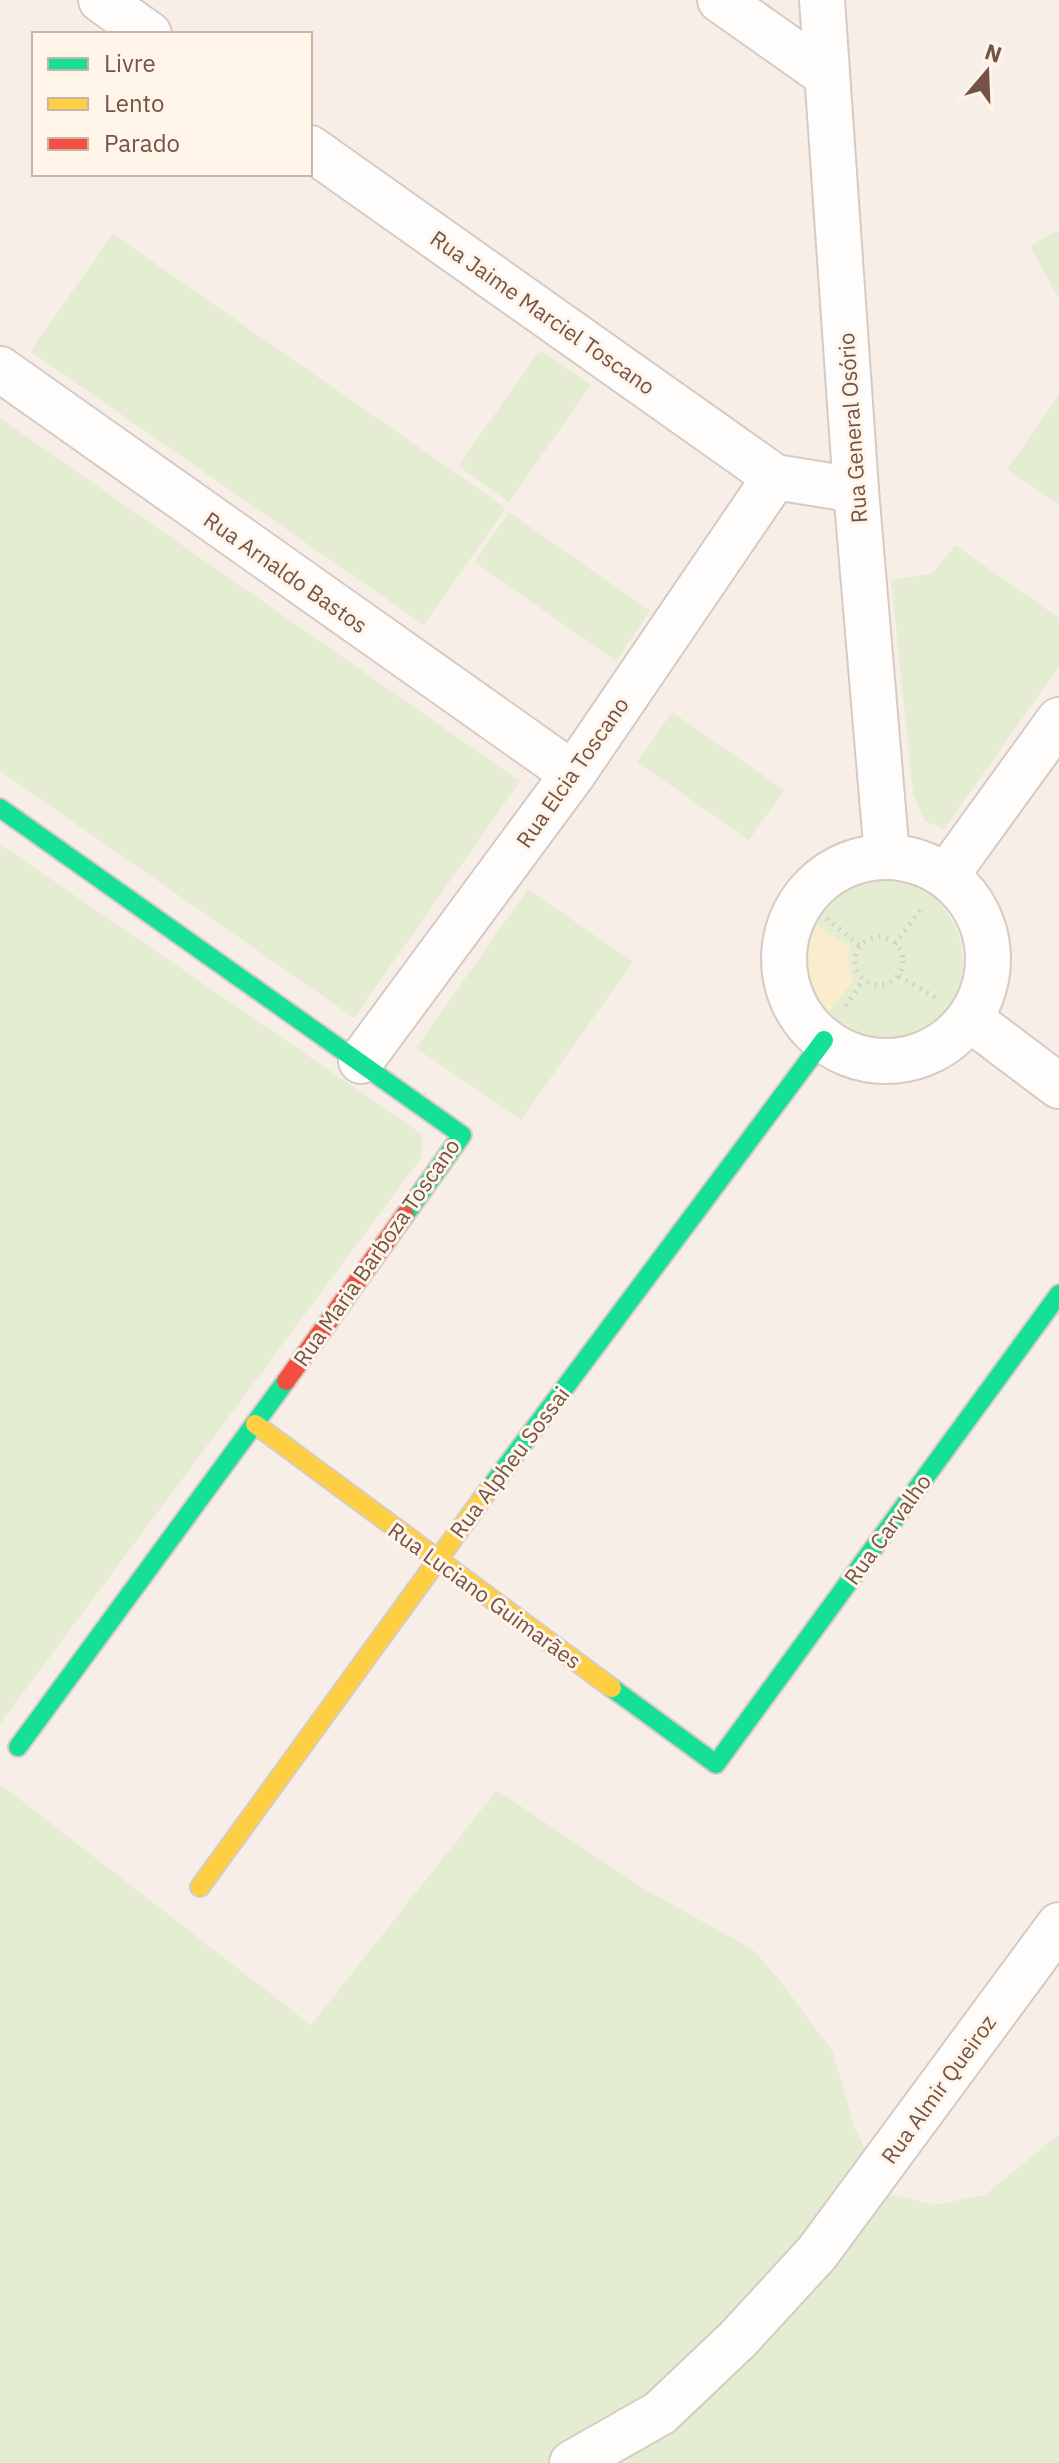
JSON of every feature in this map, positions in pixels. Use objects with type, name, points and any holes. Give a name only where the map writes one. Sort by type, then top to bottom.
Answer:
[{"type":"street","points":[[101,0],[146,32]]},
{"type":"street","points":[[720,0],[825,74]]},
{"type":"street","name":"Rua General Osório","points":[[822,0],[856,490],[887,856]]},
{"type":"street","name":"Rua Jaime Marciel Toscano","points":[[312,149],[775,477]]},
{"type":"street","name":"Rua Arnaldo Bastos","points":[[0,369],[573,774]]},
{"type":"street","points":[[775,477],[856,490]]},
{"type":"street","name":"Rua Elcia Toscano","points":[[361,1061],[573,774],[775,477]]},
{"type":"street","points":[[946,876],[1059,720]]},
{"type":"street","name":"Rua Maria Barboza Toscano","points":[[0,808],[462,1135],[18,1747]]},
{"type":"street","points":[[887,856],[909,859],[928,865],[946,876],[966,894],[980,917],[988,942],[989,969],[983,995],[970,1019],[945,1043],[913,1058],[866,1060],[843,1052],[824,1040],[807,1024],[786,985],[783,962],[785,940],[791,918],[802,898],[819,880],[840,867],[863,859],[887,856]]},
{"type":"street","points":[[970,1019],[1059,1086]]},
{"type":"street","name":"Rua Alpheu Sossai","points":[[200,1887],[436,1560],[824,1040]]},
{"type":"street","name":"Rua Carvalho","points":[[716,1764],[1059,1294]]},
{"type":"street","name":"Rua Luciano Guimarães","points":[[255,1424],[716,1764]]},
{"type":"street","name":"Rua Almir Queiroz","points":[[572,2463],[660,2413],[738,2339],[817,2253],[1059,1925]]},
{"type":"path","points":[[802,898],[860,946]]},
{"type":"path","points":[[882,937],[896,944],[903,958],[899,976],[880,986],[863,980],[855,961],[860,946],[882,937]]},
{"type":"green space","points":[[1059,230],[1059,299],[1030,246]]},
{"type":"green space","points":[[113,234],[506,508],[424,625],[30,351]]},
{"type":"green space","points":[[540,350],[591,385],[509,502],[458,466]]},
{"type":"green space","points":[[1059,395],[1059,505],[1007,469]]},
{"type":"green space","points":[[0,418],[520,781],[354,1018],[0,771]]},
{"type":"green space","points":[[509,512],[650,611],[616,661],[474,562]]},
{"type":"green space","points":[[955,545],[1059,618],[1059,667],[944,829],[924,821],[913,793],[891,580],[933,573]]},
{"type":"green space","points":[[672,712],[784,790],[749,840],[637,762]]},
{"type":"green space","points":[[0,844],[422,1134],[422,1157],[0,1724]]},
{"type":"green space","points":[[878,877],[911,883],[938,902],[957,929],[963,962],[957,995],[938,1022],[911,1041],[878,1047],[845,1041],[818,1022],[799,995],[793,962],[799,929],[818,902],[845,883]]},
{"type":"green space","points":[[528,889],[633,962],[521,1120],[416,1048]]},
{"type":"green space","points":[[0,1784],[311,2025],[497,1790],[646,1890],[752,1949],[782,1983],[833,2052],[854,2126],[887,2193],[934,2205],[985,2195],[1059,2134],[1059,2463],[0,2463]]},
{"type":"sand","points":[[817,926],[850,947],[847,961],[853,980],[829,1012],[816,992],[809,970],[809,948]]},
{"type":"traffic: fast","points":[[0,808],[462,1135],[405,1215]]},
{"type":"traffic: fast","points":[[490,1488],[824,1040]]},
{"type":"traffic: fast","points":[[612,1688],[716,1764],[1059,1294]]},
{"type":"traffic: fast","points":[[18,1747],[286,1381]]},
{"type":"traffic: slow","points":[[255,1424],[612,1688]]},
{"type":"traffic: slow","points":[[200,1887],[490,1488]]},
{"type":"traffic: jam","points":[[286,1381],[405,1215]]}]
